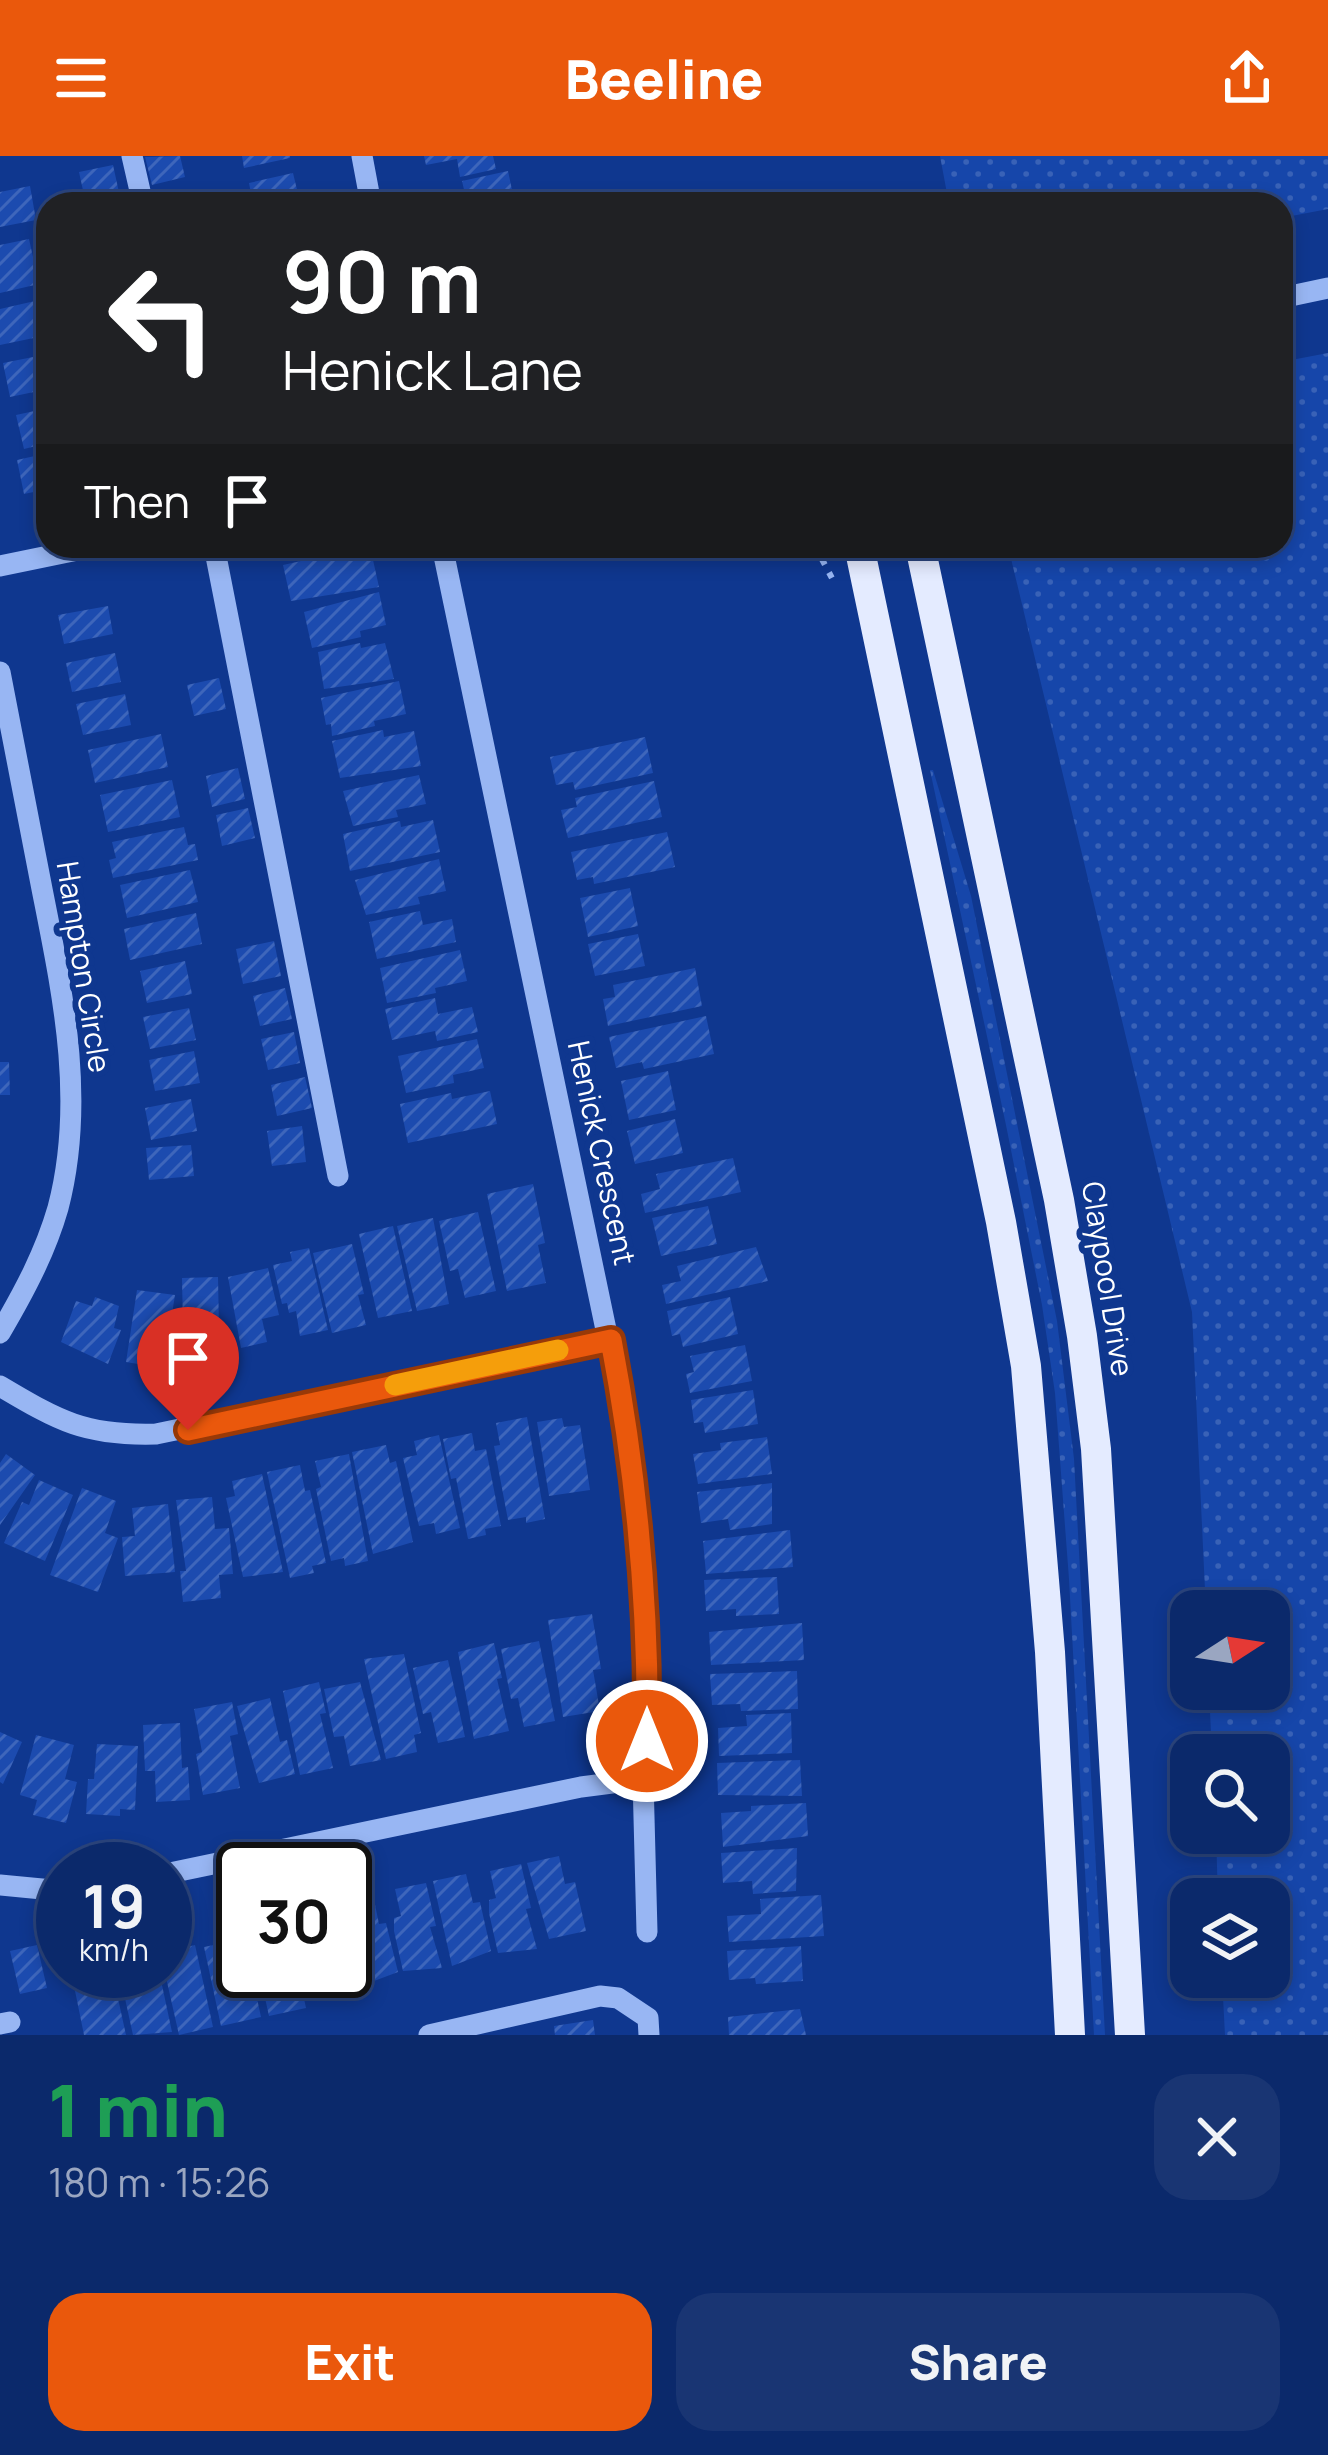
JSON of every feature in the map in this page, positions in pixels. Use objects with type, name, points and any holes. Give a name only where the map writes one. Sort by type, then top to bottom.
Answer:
[{"type":"main road","points":[[862,558],[1001,1222],[1026,1366],[1050,1652],[1070,2035]]},
{"type":"main road","name":"Claypool Drive","points":[[923,558],[1059,1200],[1082,1336],[1096,1450],[1130,2035]]},
{"type":"street","points":[[132,156],[140,192]]},
{"type":"street","points":[[362,156],[369,192]]},
{"type":"street","points":[[1293,295],[1328,288]]},
{"type":"street","points":[[0,566],[39,558]]},
{"type":"street","points":[[216,558],[338,1175]]},
{"type":"street","name":"Henick Crescent","points":[[445,558],[627,1430],[646,1636],[647,1932]]},
{"type":"street","name":"Hampton Circle","points":[[0,672],[61,984],[72,1100],[68,1153],[52,1227],[26,1289],[0,1333]]},
{"type":"street","points":[[0,1386],[55,1420],[87,1430],[156,1434],[611,1340]]},
{"type":"street","points":[[192,1868],[581,1787],[643,1779]]},
{"type":"street","points":[[0,1885],[36,1888]]},
{"type":"street","points":[[429,2035],[600,1996],[618,1998],[648,2018],[649,2035]]},
{"type":"path","points":[[821,558],[837,601]]},
{"type":"shaded area","points":[[940,156],[1328,156],[1328,209],[1293,216],[1293,192],[947,192]]},
{"type":"shaded area","points":[[1328,353],[1328,2035],[1225,2035],[1223,1998],[1290,1998],[1290,1878],[1217,1878],[1217,1854],[1290,1854],[1290,1734],[1211,1734],[1210,1710],[1290,1710],[1290,1590],[1205,1590],[1192,1312],[1011,558],[1293,558],[1293,360]]},
{"type":"shaded area","points":[[930,770],[971,896],[1057,1321],[1074,1459],[1105,2035],[1094,2035],[1055,1393],[1006,1125]]},
{"type":"building","points":[[180,156],[185,177],[152,185],[145,157]]},
{"type":"building","points":[[242,156],[290,156],[290,158],[244,168]]},
{"type":"building","points":[[424,156],[493,156],[496,169],[460,177],[457,159],[426,165]]},
{"type":"building","points":[[113,165],[119,192],[83,192],[79,172]]},
{"type":"building","points":[[508,171],[512,192],[465,192],[462,181]]},
{"type":"building","points":[[293,173],[298,192],[251,192],[249,183]]},
{"type":"building","points":[[30,186],[36,220],[0,227],[0,192]]},
{"type":"building","points":[[29,239],[36,285],[0,293],[0,245]]},
{"type":"building","points":[[36,301],[36,338],[0,345],[0,309]]},
{"type":"building","points":[[36,356],[36,392],[10,397],[3,363]]},
{"type":"building","points":[[36,411],[36,446],[24,449],[16,415]]},
{"type":"building","points":[[36,456],[36,492],[24,494],[17,460]]},
{"type":"building","points":[[314,558],[373,558],[379,587],[291,601],[283,565]]},
{"type":"building","points":[[379,592],[386,625],[360,631],[361,637],[312,648],[304,612]]},
{"type":"building","points":[[108,606],[113,634],[64,644],[58,615]]},
{"type":"building","points":[[360,643],[361,648],[385,643],[394,679],[324,689],[318,652]]},
{"type":"building","points":[[115,653],[121,682],[72,692],[66,663]]},
{"type":"building","points":[[219,678],[226,709],[194,716],[187,685]]},
{"type":"building","points":[[399,681],[406,714],[332,736],[321,698]]},
{"type":"building","points":[[125,694],[131,725],[83,735],[76,704]]},
{"type":"building","points":[[383,730],[384,737],[414,731],[421,766],[340,778],[332,741]]},
{"type":"building","points":[[161,734],[168,767],[95,783],[88,750]]},
{"type":"building","points":[[645,737],[653,773],[575,790],[573,782],[556,785],[550,757]]},
{"type":"building","points":[[238,768],[245,799],[212,807],[206,776]]},
{"type":"building","points":[[419,775],[426,804],[396,810],[398,817],[353,826],[343,791]]},
{"type":"building","points":[[172,780],[180,817],[108,832],[100,795]]},
{"type":"building","points":[[654,781],[662,817],[568,838],[561,810],[577,807],[575,798]]},
{"type":"building","points":[[248,808],[255,838],[222,846],[216,815]]},
{"type":"building","points":[[433,820],[440,852],[350,871],[343,834],[400,821],[401,827]]},
{"type":"building","points":[[184,827],[198,860],[113,878],[112,842]]},
{"type":"building","points":[[667,832],[675,867],[594,884],[593,877],[577,880],[571,852]]},
{"type":"building","points":[[439,859],[446,891],[418,897],[420,904],[366,915],[355,880]]},
{"type":"building","points":[[190,870],[198,902],[127,918],[120,885]]},
{"type":"building","points":[[630,888],[638,926],[588,937],[580,898]]},
{"type":"building","points":[[420,911],[423,925],[452,919],[456,942],[377,959],[369,922]]},
{"type":"building","points":[[196,913],[202,944],[130,960],[124,929]]},
{"type":"building","points":[[638,934],[645,966],[595,976],[588,944]]},
{"type":"building","points":[[274,941],[281,976],[243,984],[236,949]]},
{"type":"building","points":[[460,950],[467,981],[387,1003],[380,968]]},
{"type":"building","points":[[185,961],[192,994],[147,1003],[140,971]]},
{"type":"building","points":[[695,968],[702,1006],[608,1026],[603,999],[615,997],[613,985]]},
{"type":"building","points":[[285,988],[292,1019],[260,1026],[253,996]]},
{"type":"building","points":[[435,998],[438,1014],[472,1007],[478,1032],[437,1041],[435,1031],[392,1040],[385,1009]]},
{"type":"building","points":[[189,1008],[196,1040],[150,1049],[143,1017]]},
{"type":"building","points":[[706,1016],[714,1054],[644,1069],[642,1062],[616,1068],[609,1037]]},
{"type":"building","points":[[294,1032],[300,1063],[268,1070],[261,1039]]},
{"type":"building","points":[[477,1039],[484,1068],[453,1075],[454,1083],[406,1093],[398,1056]]},
{"type":"building","points":[[194,1051],[200,1083],[155,1091],[149,1060]]},
{"type":"building","points":[[0,1062],[9,1062],[10,1095],[0,1095]]},
{"type":"building","points":[[668,1071],[676,1110],[629,1120],[621,1081]]},
{"type":"building","points":[[305,1077],[312,1108],[277,1116],[271,1085]]},
{"type":"building","points":[[490,1091],[497,1124],[408,1143],[400,1104]]},
{"type":"building","points":[[191,1099],[197,1131],[151,1140],[145,1108]]},
{"type":"building","points":[[675,1119],[683,1153],[635,1164],[627,1131]]},
{"type":"building","points":[[302,1126],[306,1162],[272,1166],[267,1131]]},
{"type":"building","points":[[191,1145],[194,1176],[149,1180],[146,1148]]},
{"type":"building","points":[[733,1158],[741,1192],[645,1213],[641,1194],[660,1189],[656,1174]]},
{"type":"building","points":[[533,1184],[545,1243],[538,1245],[546,1283],[507,1291],[487,1194]]},
{"type":"building","points":[[708,1206],[717,1244],[661,1256],[652,1218]]},
{"type":"building","points":[[478,1212],[496,1291],[465,1298],[458,1269],[450,1271],[439,1221]]},
{"type":"building","points":[[433,1218],[449,1304],[417,1311],[397,1226]]},
{"type":"building","points":[[393,1226],[412,1311],[378,1318],[359,1234]]},
{"type":"building","points":[[352,1244],[366,1325],[332,1333],[313,1253]]},
{"type":"building","points":[[756,1247],[768,1281],[666,1304],[662,1285],[681,1281],[677,1266]]},
{"type":"building","points":[[309,1248],[328,1330],[300,1336],[296,1311],[289,1313],[287,1303],[282,1304],[273,1265],[292,1261],[290,1252]]},
{"type":"building","points":[[268,1268],[279,1315],[262,1319],[267,1342],[241,1348],[228,1277]]},
{"type":"building","points":[[218,1277],[219,1329],[227,1328],[227,1351],[194,1352],[193,1328],[183,1328],[182,1278]]},
{"type":"building","points":[[137,1290],[175,1295],[167,1346],[148,1343],[144,1365],[126,1362]]},
{"type":"building","points":[[95,1297],[119,1306],[114,1328],[121,1330],[108,1364],[61,1342],[76,1301],[92,1306]]},
{"type":"building","points":[[730,1297],[738,1334],[683,1347],[680,1334],[672,1336],[667,1311]]},
{"type":"building","points":[[745,1345],[752,1381],[690,1393],[686,1374],[694,1372],[690,1356]]},
{"type":"building","points":[[753,1390],[758,1424],[705,1433],[703,1422],[694,1423],[691,1400]]},
{"type":"building","points":[[527,1417],[545,1519],[526,1523],[526,1517],[508,1520],[494,1446],[500,1445],[496,1423]]},
{"type":"building","points":[[562,1418],[564,1427],[580,1425],[590,1490],[549,1496],[537,1422]]},
{"type":"building","points":[[472,1433],[475,1451],[486,1449],[501,1526],[468,1539],[443,1439]]},
{"type":"building","points":[[439,1435],[460,1528],[436,1534],[434,1523],[419,1526],[403,1458],[417,1455],[414,1441]]},
{"type":"building","points":[[767,1437],[772,1474],[698,1484],[693,1454],[721,1450],[720,1443]]},
{"type":"building","points":[[386,1445],[390,1463],[396,1461],[413,1542],[373,1554],[352,1452]]},
{"type":"building","points":[[6,1454],[35,1475],[0,1525],[0,1463]]},
{"type":"building","points":[[349,1454],[368,1561],[345,1566],[344,1558],[331,1561],[315,1461]]},
{"type":"building","points":[[300,1465],[326,1563],[312,1566],[314,1573],[290,1578],[267,1472]]},
{"type":"building","points":[[262,1474],[283,1572],[243,1577],[226,1498],[235,1496],[232,1481]]},
{"type":"building","points":[[39,1480],[73,1495],[45,1561],[4,1543],[22,1502],[29,1505]]},
{"type":"building","points":[[772,1483],[772,1524],[730,1530],[728,1519],[701,1523],[697,1492]]},
{"type":"building","points":[[82,1488],[116,1501],[105,1533],[118,1538],[98,1592],[50,1575]]},
{"type":"building","points":[[212,1497],[215,1529],[229,1528],[233,1574],[219,1575],[221,1598],[183,1602],[180,1571],[186,1571],[176,1500]]},
{"type":"building","points":[[168,1504],[175,1572],[125,1576],[122,1537],[135,1536],[132,1508]]},
{"type":"building","points":[[790,1530],[793,1567],[706,1574],[703,1541]]},
{"type":"building","points":[[777,1577],[779,1614],[736,1616],[736,1609],[706,1611],[704,1580]]},
{"type":"building","points":[[592,1614],[601,1669],[593,1670],[600,1711],[563,1717],[548,1620]]},
{"type":"building","points":[[802,1623],[804,1660],[711,1665],[709,1632]]},
{"type":"building","points":[[539,1641],[555,1721],[524,1727],[518,1698],[511,1699],[501,1649]]},
{"type":"building","points":[[494,1643],[509,1731],[474,1739],[458,1652]]},
{"type":"building","points":[[404,1654],[421,1733],[414,1735],[417,1752],[386,1759],[364,1659]]},
{"type":"building","points":[[448,1660],[465,1737],[438,1743],[431,1712],[423,1714],[413,1668]]},
{"type":"building","points":[[797,1671],[798,1709],[741,1711],[740,1704],[712,1705],[710,1674]]},
{"type":"building","points":[[319,1682],[326,1713],[320,1714],[333,1768],[300,1775],[283,1691]]},
{"type":"building","points":[[360,1682],[381,1760],[350,1766],[344,1736],[334,1737],[324,1689]]},
{"type":"building","points":[[270,1698],[280,1742],[287,1740],[295,1774],[259,1783],[237,1706]]},
{"type":"building","points":[[232,1702],[238,1734],[230,1736],[240,1788],[203,1795],[194,1709]]},
{"type":"building","points":[[791,1713],[792,1753],[719,1756],[718,1728],[747,1726],[746,1715]]},
{"type":"building","points":[[180,1723],[182,1768],[188,1767],[190,1800],[156,1802],[155,1771],[145,1771],[143,1725]]},
{"type":"building","points":[[0,1732],[22,1742],[3,1784],[0,1782]]},
{"type":"building","points":[[36,1735],[74,1745],[65,1779],[77,1782],[66,1823],[33,1815],[37,1800],[20,1795]]},
{"type":"building","points":[[97,1744],[138,1746],[135,1810],[120,1809],[120,1816],[86,1814]]},
{"type":"building","points":[[800,1760],[802,1796],[718,1795],[717,1763]]},
{"type":"building","points":[[806,1803],[808,1836],[723,1847],[721,1813]]},
{"type":"building","points":[[797,1848],[796,1891],[753,1894],[752,1881],[723,1883],[721,1853]]},
{"type":"building","points":[[559,1856],[565,1884],[575,1882],[586,1931],[549,1939],[527,1863]]},
{"type":"building","points":[[521,1864],[537,1949],[498,1953],[489,1913],[489,1900],[496,1898],[490,1871]]},
{"type":"building","points":[[466,1874],[473,1903],[480,1902],[491,1951],[452,1966],[433,1881]]},
{"type":"building","points":[[426,1883],[436,1926],[430,1927],[442,1968],[403,1971],[394,1931],[394,1918],[401,1916],[395,1889]]},
{"type":"building","points":[[372,1895],[379,1924],[386,1923],[398,1972],[372,1982]]},
{"type":"building","points":[[821,1895],[824,1936],[729,1942],[727,1916],[761,1914],[760,1899]]},
{"type":"building","points":[[216,1944],[216,1998],[257,1998],[261,2017],[221,2026],[204,1947]]},
{"type":"building","points":[[36,1945],[36,1990],[20,1994],[10,1951]]},
{"type":"building","points":[[195,1945],[213,2027],[179,2035],[171,1998],[192,1998]]},
{"type":"building","points":[[801,1946],[803,1981],[756,1984],[755,1978],[729,1980],[727,1951]]},
{"type":"building","points":[[76,1998],[118,1998],[126,2035],[84,2035]]},
{"type":"building","points":[[125,1998],[165,1998],[172,2032],[133,2035]]},
{"type":"building","points":[[265,1998],[304,1998],[306,2008],[269,2016]]},
{"type":"building","points":[[800,2009],[806,2035],[729,2035],[728,2017]]},
{"type":"building","points":[[593,2020],[595,2035],[555,2035],[554,2026]]},
{"type":"slow traffic","points":[[395,1385],[558,1350]]},
{"type":"route","points":[[188,1430],[611,1340],[637,1528],[646,1636],[647,1741]]}]
